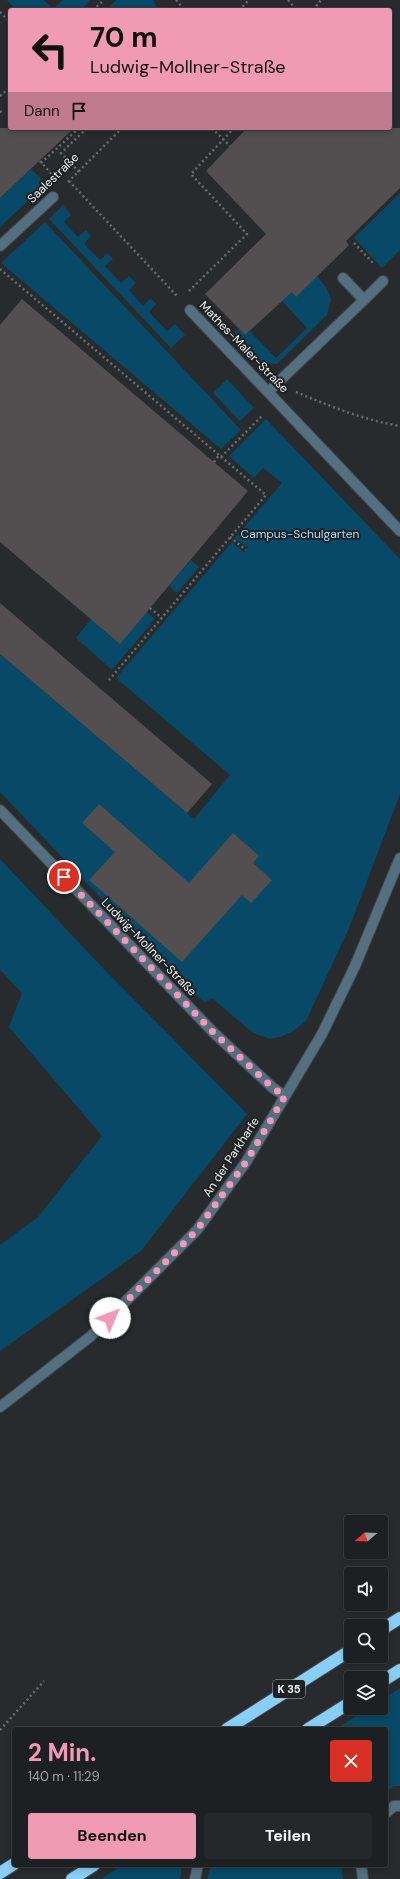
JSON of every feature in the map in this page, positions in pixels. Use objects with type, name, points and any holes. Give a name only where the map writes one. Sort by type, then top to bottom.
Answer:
[{"type":"highway","points":[[388,1626],[400,1618]]},
{"type":"highway","name":"K 35","points":[[230,1727],[344,1654]]},
{"type":"highway","points":[[388,1678],[400,1670]]},
{"type":"highway","points":[[311,1727],[344,1706]]},
{"type":"highway","points":[[0,1873],[12,1865]]},
{"type":"highway","points":[[72,1879],[91,1867]]},
{"type":"lane","name":"Saalestraße","points":[[0,246],[53,197]]},
{"type":"lane","points":[[343,278],[364,300]]},
{"type":"lane","points":[[268,392],[383,281]]},
{"type":"lane","name":"Mathes-Maler-Straße","points":[[190,310],[400,531]]},
{"type":"lane","name":"Ludwig-Mollner-Straße","points":[[0,810],[213,1032],[273,1088],[285,1096]]},
{"type":"lane","name":"An der Parkharfe","points":[[0,1407],[91,1336],[197,1230],[246,1162],[322,1034],[355,966],[400,858]]},
{"type":"lane","points":[[388,1811],[394,1806],[400,1806]]},
{"type":"lane","points":[[195,1879],[198,1867]]},
{"type":"lane","points":[[362,1867],[362,1879]]},
{"type":"path","points":[[96,8],[104,0]]},
{"type":"path","points":[[176,0],[183,8]]},
{"type":"path","points":[[241,8],[249,0]]},
{"type":"path","points":[[288,0],[295,8]]},
{"type":"path","points":[[315,8],[321,0]]},
{"type":"path","points":[[0,12],[8,20]]},
{"type":"path","points":[[0,96],[8,89]]},
{"type":"path","points":[[0,111],[3,114]]},
{"type":"path","points":[[48,170],[40,162],[78,130]]},
{"type":"path","points":[[79,172],[61,153],[84,131],[83,130]]},
{"type":"path","name":"Saalestraße","points":[[53,197],[120,130]]},
{"type":"path","points":[[214,130],[230,146]]},
{"type":"path","points":[[180,299],[247,234],[191,174],[232,130]]},
{"type":"path","name":"Mathes-Maler-Straße","points":[[69,181],[190,310]]},
{"type":"path","points":[[354,243],[376,266]]},
{"type":"path","points":[[0,269],[266,495],[109,680]]},
{"type":"path","points":[[214,462],[219,455]]},
{"type":"path","points":[[230,537],[246,550]]},
{"type":"path","points":[[150,608],[162,618]]},
{"type":"path","points":[[0,1730],[44,1681]]},
{"type":"green space","points":[[7,0],[44,0],[52,8],[14,8]]},
{"type":"green space","points":[[63,0],[91,0],[82,8],[54,8]]},
{"type":"green space","points":[[116,0],[153,0],[157,8],[108,8]]},
{"type":"green space","points":[[31,169],[46,184],[0,227],[0,198]]},
{"type":"green space","points":[[400,193],[400,250],[382,268],[354,238]]},
{"type":"green space","points":[[63,205],[71,215],[64,222],[78,237],[86,230],[91,236],[84,244],[100,260],[108,253],[113,259],[105,266],[121,283],[129,276],[136,283],[129,290],[143,306],[151,298],[156,304],[149,312],[167,331],[175,324],[185,335],[171,348],[49,219]]},
{"type":"green space","points":[[45,222],[241,430],[221,449],[1,263]]},
{"type":"green space","points":[[317,276],[326,287],[331,299],[327,315],[277,364],[263,363],[234,333],[239,329],[245,335],[250,331],[276,358],[307,328],[282,301],[292,292],[296,296]]},
{"type":"green space","points":[[227,379],[254,408],[240,421],[213,393]]},
{"type":"green space","name":"Campus-Schulgarten","points":[[266,419],[400,559],[400,794],[350,926],[306,1021],[292,1032],[270,1039],[253,1033],[212,998],[205,1003],[180,981],[0,792],[0,654],[194,819],[230,775],[116,678],[232,542],[244,552],[248,548],[235,538],[282,483],[263,468],[254,478],[229,456]]},
{"type":"green space","points":[[191,560],[199,567],[177,593],[169,586]]},
{"type":"green space","points":[[147,612],[155,619],[112,670],[76,638],[91,619]]},
{"type":"green space","points":[[0,859],[100,965],[247,1114],[141,1251],[0,1351],[0,1245],[38,1217],[102,1136],[9,1027],[22,993],[0,970]]},
{"type":"green space","points":[[400,1688],[400,1786],[394,1786],[388,1790],[388,1727],[339,1727],[358,1715],[388,1715],[388,1696]]},
{"type":"green space","points":[[120,1867],[182,1867],[180,1879],[101,1879]]},
{"type":"green space","points":[[210,1867],[341,1867],[343,1879],[207,1879]]},
{"type":"building","points":[[0,128],[8,128],[8,130],[72,130],[0,198]]},
{"type":"building","points":[[392,128],[400,128],[400,188],[346,241],[349,245],[296,297],[292,292],[245,335],[205,294],[266,234],[206,171],[245,130],[392,130]]},
{"type":"building","points":[[22,299],[248,491],[120,644],[0,542],[0,325]]},
{"type":"building","points":[[0,603],[212,784],[187,813],[0,654]]},
{"type":"building","points":[[99,804],[189,883],[233,833],[259,856],[253,863],[272,880],[251,903],[242,895],[182,962],[89,880],[115,852],[82,823]]},
{"type":"route","points":[[64,877],[213,1032],[273,1088],[285,1096],[246,1162],[197,1230],[110,1318]]}]
